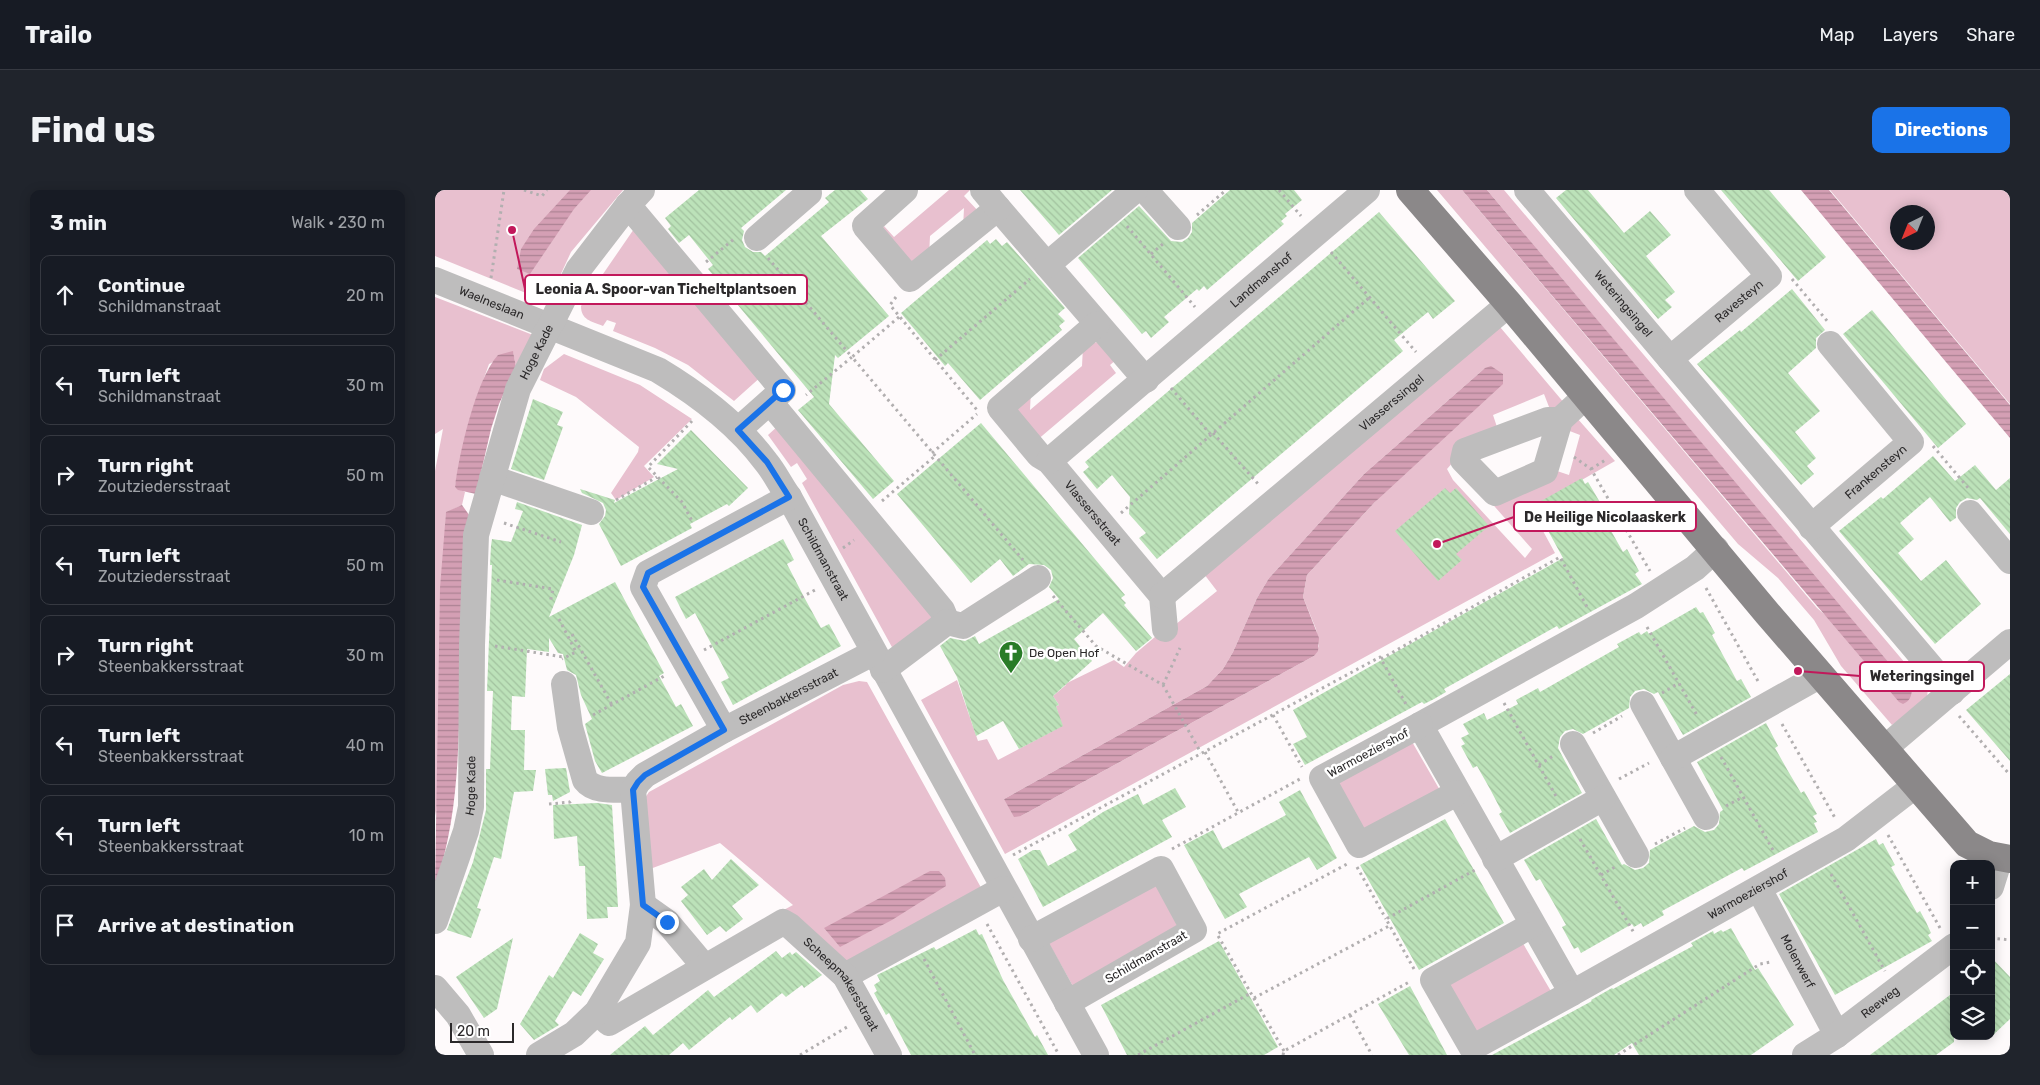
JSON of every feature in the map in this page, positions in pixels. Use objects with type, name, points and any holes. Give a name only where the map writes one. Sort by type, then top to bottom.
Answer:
[{"type":"main road","points":[[1410,190],[1509,304],[1821,675],[1967,844],[2005,858]]},
{"type":"street","points":[[757,238],[809,193],[806,190]]},
{"type":"street","points":[[905,190],[865,226],[910,279],[990,199],[1097,324],[1151,376]]},
{"type":"street","points":[[1047,265],[1135,190]]},
{"type":"street","points":[[1145,190],[1178,227]]},
{"type":"street","name":"Landmanshof","points":[[1049,461],[1367,190]]},
{"type":"street","name":"Ravesteyn","points":[[1670,359],[1769,276],[1697,190]]},
{"type":"street","name":"Weteringsingel","points":[[1530,191],[1811,527],[1948,695]]},
{"type":"street","points":[[635,198],[688,277],[778,403],[868,520],[942,610],[947,622]]},
{"type":"street","name":"Hoge Kade","points":[[435,921],[471,808],[473,579],[476,535],[518,390],[578,270],[635,198]]},
{"type":"street","name":"Waelneslaan","points":[[435,280],[549,327]]},
{"type":"street","name":"Vlasserssingel","points":[[1161,596],[1509,304]]},
{"type":"street","points":[[990,410],[1097,324]]},
{"type":"street","name":"Schildmanstraat","points":[[549,327],[658,370],[683,385],[738,430],[767,462],[789,497],[878,662],[1096,1055]]},
{"type":"street","name":"Frankensteyn","points":[[1811,527],[1911,442],[1830,344]]},
{"type":"street","points":[[1560,420],[1548,420],[1465,450],[1463,460],[1495,493],[1545,471],[1560,420],[1586,396]]},
{"type":"street","points":[[738,430],[778,403]]},
{"type":"street","name":"Vlassersstraat","points":[[990,410],[1039,455],[1049,461],[1161,596]]},
{"type":"street","points":[[492,478],[591,512]]},
{"type":"street","points":[[724,730],[643,587],[648,573],[789,497]]},
{"type":"street","points":[[1970,513],[2010,561]]},
{"type":"street","name":"Warmoeziershof","points":[[1457,793],[1359,845],[1322,778],[1599,628],[1661,591],[1695,568],[1716,550]]},
{"type":"street","points":[[878,662],[947,622],[963,626],[1038,578]]},
{"type":"street","points":[[1161,596],[1165,629]]},
{"type":"street","points":[[1885,748],[2010,642]]},
{"type":"street","name":"Steenbakkersstraat","points":[[633,790],[645,775],[724,730],[878,662]]},
{"type":"street","points":[[1672,755],[1821,675]]},
{"type":"street","points":[[545,1052],[574,1034],[597,1012],[638,943],[643,905],[633,790],[596,788],[589,786],[585,780],[570,727],[564,684]]},
{"type":"street","points":[[1643,704],[1706,816]]},
{"type":"street","name":"Warmoeziershof","points":[[1419,726],[1572,993]]},
{"type":"street","points":[[1573,744],[1636,855]]},
{"type":"street","name":"Warmoeziershof","points":[[1426,979],[1472,1048],[1820,854],[1877,816],[1916,785]]},
{"type":"street","points":[[1495,859],[1601,794]]},
{"type":"street","points":[[1995,879],[2005,858]]},
{"type":"street","points":[[1031,939],[1161,869]]},
{"type":"street","name":"Schildmanstraat","points":[[1067,1003],[1194,930],[1161,869]]},
{"type":"street","points":[[849,982],[913,939],[976,904],[997,878]]},
{"type":"street","name":"Molenwerf","points":[[1759,889],[1837,1035]]},
{"type":"street","points":[[597,1012],[609,1023],[704,966],[667,922],[643,905]]},
{"type":"street","name":"Scheepmakersstraat","points":[[704,966],[783,922],[790,926],[849,982],[889,1055]]},
{"type":"street","points":[[1426,979],[1532,925]]},
{"type":"street","name":"Reeweg","points":[[1805,1055],[1837,1035],[1950,949]]},
{"type":"street","points":[[435,988],[458,1015],[481,1055]]},
{"type":"path","points":[[488,302],[504,190]]},
{"type":"path","points":[[524,190],[542,196],[547,190]]},
{"type":"path","points":[[1279,190],[1431,369]]},
{"type":"path","points":[[1113,209],[1210,324]]},
{"type":"path","points":[[688,277],[744,231],[757,238],[767,256],[934,455]]},
{"type":"path","points":[[935,360],[1047,265]]},
{"type":"path","points":[[1769,276],[1789,275],[1840,336],[1830,344]]},
{"type":"path","points":[[570,727],[686,663],[829,572],[868,520],[934,455],[990,410],[935,360],[890,305],[910,279]]},
{"type":"path","points":[[1105,528],[1370,297]]},
{"type":"path","points":[[778,403],[852,356],[899,316]]},
{"type":"path","points":[[1151,376],[1212,434],[1273,502]]},
{"type":"path","points":[[703,543],[682,502],[648,467],[708,405]]},
{"type":"path","points":[[1911,442],[1931,443],[1981,504],[1970,513]]},
{"type":"path","points":[[1552,448],[1571,456],[1591,469],[1661,591]]},
{"type":"path","points":[[616,500],[657,477]]},
{"type":"path","points":[[482,516],[561,542]]},
{"type":"path","points":[[997,878],[1203,752],[1380,657],[1381,659],[1560,557],[1599,628]]},
{"type":"path","points":[[473,579],[509,580],[553,588],[551,603]]},
{"type":"path","points":[[472,645],[515,648],[563,657],[576,652],[559,619]]},
{"type":"path","points":[[1163,685],[1181,648],[1165,629]]},
{"type":"path","points":[[572,634],[612,705]]},
{"type":"path","points":[[563,657],[560,663],[564,684]]},
{"type":"path","points":[[1381,659],[1419,726]]},
{"type":"path","points":[[1539,765],[1679,683]]},
{"type":"path","points":[[1948,695],[2010,776]]},
{"type":"path","points":[[1172,701],[1238,812]]},
{"type":"path","points":[[1161,869],[1173,848],[1307,775],[1273,715]]},
{"type":"path","points":[[1601,794],[1672,755]]},
{"type":"path","points":[[1601,875],[1743,797]]},
{"type":"path","points":[[1877,816],[1950,944]]},
{"type":"path","points":[[1820,854],[1896,990]]},
{"type":"path","points":[[1386,920],[1495,859]]},
{"type":"path","points":[[1353,860],[1386,920],[1426,979],[1350,1015],[1283,1053],[1217,934],[1353,860]]},
{"type":"path","points":[[976,904],[1059,1055]]},
{"type":"path","points":[[1254,998],[1389,926]]},
{"type":"path","points":[[1995,938],[2010,940]]},
{"type":"path","points":[[913,939],[975,1055]]},
{"type":"path","points":[[1618,1055],[1760,964],[1769,962],[1792,968],[1800,966]]},
{"type":"path","points":[[1138,1055],[1251,993]]},
{"type":"path","points":[[800,1055],[868,1015]]},
{"type":"path","points":[[1350,1015],[1372,1055]]},
{"type":"shaded area","points":[[435,190],[623,190],[571,252],[548,302],[435,256]]},
{"type":"shaded area","points":[[570,190],[591,190],[574,209],[530,274],[517,269],[521,249],[534,229]]},
{"type":"shaded area","points":[[949,190],[970,190],[964,196],[980,213],[963,228],[964,208],[930,236],[929,257],[913,262],[904,258],[880,229],[884,226],[894,237]]},
{"type":"shaded area","points":[[1437,190],[1462,190],[1817,608],[1911,690],[1487,190],[1504,190],[1911,670],[1921,671],[1928,684],[1927,701],[1892,725],[1841,666],[1814,620],[1778,578],[1738,544]]},
{"type":"shaded area","points":[[1462,190],[1487,190],[1912,690],[1911,697],[1907,702],[1903,704],[1899,702]]},
{"type":"shaded area","points":[[1801,190],[1829,190],[2010,405],[2010,438]]},
{"type":"shaded area","points":[[1830,190],[2010,190],[2010,404]]},
{"type":"shaded area","points":[[636,226],[763,375],[734,401],[688,365],[655,348],[613,331],[616,323],[607,320],[603,326],[587,319],[581,311],[581,306]]},
{"type":"shaded area","points":[[435,297],[533,335],[516,367],[513,352],[489,364],[479,392],[457,476],[455,487],[465,492],[462,505],[446,513],[438,801],[435,816],[435,471],[443,429],[435,434]]},
{"type":"shaded area","points":[[1500,327],[1565,404],[1551,412],[1544,394],[1493,415],[1498,430],[1454,461],[1447,469],[1453,480],[1525,558],[1532,549],[1488,499],[1554,470],[1569,475],[1580,435],[1567,430],[1577,418],[1615,461],[1531,509],[1555,553],[1005,854],[921,700],[957,680],[978,741],[987,739],[998,760],[1062,726],[1056,706],[1059,705],[1053,696],[1065,684],[1114,660],[1124,667],[1136,653],[1162,631],[1165,633],[1217,591],[1204,574]],"holes":[[[1485,368],[1375,502],[1307,575],[1303,597],[1316,629],[1319,646],[1314,656],[1021,816],[1004,799],[1207,686],[1223,669],[1233,652],[1257,598],[1269,578],[1364,474]]]},
{"type":"shaded area","points":[[1097,342],[1117,359],[1110,365],[1116,373],[1036,441],[1017,413],[1018,404],[1031,390],[1030,410],[1082,366],[1083,346]]},
{"type":"shaded area","points":[[513,351],[516,367],[499,404],[491,429],[476,494],[458,490],[455,487],[460,456],[470,418],[483,381],[498,355]]},
{"type":"shaded area","points":[[564,354],[640,385],[692,419],[644,466],[654,477],[616,500],[611,493],[638,452],[639,447],[576,397],[540,380],[544,369]]},
{"type":"shaded area","points":[[1491,366],[1503,374],[1503,384],[1375,502],[1307,575],[1303,597],[1319,638],[1318,651],[1314,656],[1021,816],[1014,817],[1004,799],[1207,686],[1223,669],[1233,652],[1257,598],[1269,578],[1364,474],[1485,368]]},
{"type":"shaded area","points":[[779,425],[932,617],[930,621],[893,649],[802,483],[807,479],[797,463],[791,467],[768,435]]},
{"type":"shaded area","points":[[462,505],[472,519],[463,638],[457,772],[450,828],[435,887],[440,588],[446,512]]},
{"type":"shaded area","points":[[859,681],[867,682],[984,893],[846,971],[780,912],[793,905],[720,843],[650,869],[645,798],[649,792],[843,685]]},
{"type":"shaded area","points":[[1411,740],[1441,792],[1359,838],[1330,788]]},
{"type":"shaded area","points":[[930,871],[939,871],[945,878],[946,886],[892,920],[840,947],[824,928]]},
{"type":"shaded area","points":[[1158,881],[1184,926],[1074,988],[1048,942]]},
{"type":"shaded area","points":[[1521,940],[1552,993],[1472,1037],[1442,985]]},
{"type":"building","points":[[699,190],[786,190],[741,228],[744,231],[742,240],[745,247],[753,252],[761,252],[765,256],[829,202],[825,198],[835,190],[860,190],[868,199],[821,236],[889,316],[838,358],[835,355],[829,404],[894,481],[873,499],[798,410],[814,397],[708,269],[713,265],[689,235],[679,243],[668,229],[671,226],[665,218]]},
{"type":"building","points":[[1020,190],[1112,190],[1059,235]]},
{"type":"building","points":[[1230,190],[1294,190],[1302,200],[1285,214],[1287,216],[1281,221],[1284,224],[1207,290],[1204,286],[1199,291],[1197,289],[1164,317],[1169,322],[1151,338],[1146,331],[1142,334],[1078,258],[1139,206],[1171,241],[1182,242],[1192,232],[1192,223]]},
{"type":"building","points":[[1566,190],[1588,190],[1624,233],[1650,211],[1671,235],[1646,256],[1675,292],[1665,300],[1672,307],[1658,319],[1556,198]]},
{"type":"building","points":[[1721,190],[1769,190],[1826,257],[1798,281]]},
{"type":"building","points":[[1379,212],[1455,301],[1433,319],[1428,312],[1394,340],[1403,351],[1157,559],[1139,538],[1146,533],[1129,514],[1130,497],[1112,475],[1097,489],[1083,472],[1089,467],[1085,462]]},
{"type":"building","points":[[996,239],[1002,246],[1007,242],[1065,308],[1058,314],[1065,321],[1059,326],[1062,330],[980,400],[948,363],[945,366],[901,313],[987,240],[990,244]]},
{"type":"building","points":[[1792,289],[1825,330],[1816,338],[1816,348],[1788,373],[1820,411],[1795,432],[1816,458],[1807,466],[1814,474],[1801,485],[1697,364],[1740,330],[1741,332]]},
{"type":"building","points":[[1872,310],[1966,424],[1938,448],[1843,334]]},
{"type":"building","points":[[533,399],[563,412],[557,425],[563,427],[544,480],[511,469]]},
{"type":"building","points":[[981,423],[1125,595],[1121,598],[1126,603],[1124,605],[1152,638],[1136,651],[1103,613],[1074,639],[1092,661],[1053,696],[1059,705],[1056,706],[1063,726],[1019,749],[1003,721],[976,736],[957,677],[940,646],[950,638],[965,641],[975,636],[979,644],[1059,599],[1049,587],[1053,578],[1051,570],[1044,565],[1029,564],[1013,576],[1000,559],[971,583],[897,494]]},
{"type":"building","points":[[691,430],[748,488],[729,506],[727,504],[690,524],[692,528],[621,566],[599,524],[605,516],[606,510],[603,503],[582,493],[580,489],[615,500],[614,503],[678,469],[657,464]]},
{"type":"building","points":[[1933,456],[1955,481],[1975,465],[1996,490],[2010,478],[2010,534],[1980,498],[1977,500],[1967,498],[1960,502],[1956,508],[1956,518],[1950,522],[1930,497],[1900,523],[1914,539],[1898,553],[1921,581],[1946,560],[1981,604],[1935,644],[1839,531],[1881,497],[1883,499]]},
{"type":"building","points":[[1582,478],[1585,484],[1588,482],[1601,504],[1597,506],[1623,552],[1627,549],[1639,571],[1635,574],[1642,584],[1559,629],[1557,626],[1444,689],[1446,692],[1434,699],[1424,704],[1422,702],[1305,765],[1293,744],[1307,737],[1293,710],[1563,558],[1534,505]]},
{"type":"building","points":[[1445,488],[1450,493],[1456,488],[1489,526],[1456,554],[1462,560],[1438,581],[1395,531]]},
{"type":"building","points":[[517,502],[582,525],[574,555],[549,617],[615,582],[664,673],[659,676],[676,707],[681,704],[693,726],[602,773],[595,761],[585,724],[592,719],[581,695],[576,675],[567,670],[563,654],[558,653],[549,638],[549,652],[527,649],[525,697],[512,696],[511,730],[525,730],[524,770],[536,770],[533,791],[514,792],[501,859],[494,857],[477,908],[481,909],[471,938],[447,930],[473,862],[486,810],[486,769],[490,769],[493,691],[487,691],[492,565],[490,565],[491,546],[492,539],[511,542],[523,511],[515,509]]},
{"type":"building","points":[[783,539],[794,560],[787,564],[804,597],[821,628],[829,624],[841,646],[733,705],[721,682],[729,678],[695,613],[686,619],[675,597]]},
{"type":"building","points":[[1696,607],[1700,613],[1703,612],[1715,633],[1712,635],[1737,681],[1741,679],[1751,697],[1683,735],[1658,692],[1654,694],[1644,689],[1635,691],[1630,697],[1629,708],[1583,734],[1573,729],[1565,731],[1560,737],[1558,748],[1582,793],[1510,833],[1499,814],[1502,812],[1490,789],[1477,766],[1473,768],[1461,746],[1465,744],[1461,738],[1469,734],[1463,724],[1484,713],[1487,720],[1518,704],[1516,700],[1538,688],[1540,692],[1619,647],[1617,644],[1639,632],[1641,635],[1647,631],[1649,634]]},
{"type":"building","points":[[2010,674],[2010,761],[1966,710]]},
{"type":"building","points":[[1766,723],[1778,746],[1775,748],[1801,793],[1804,791],[1817,814],[1813,816],[1817,822],[1814,823],[1818,832],[1744,871],[1742,868],[1662,911],[1664,915],[1643,927],[1641,923],[1634,927],[1632,924],[1581,953],[1578,947],[1574,949],[1562,927],[1566,925],[1540,879],[1536,881],[1524,860],[1596,819],[1622,865],[1624,864],[1635,870],[1643,868],[1649,863],[1650,850],[1694,826],[1705,832],[1714,830],[1719,824],[1720,812],[1723,810],[1697,762]]},
{"type":"building","points":[[566,768],[570,792],[553,801],[552,795],[548,795],[545,769]]},
{"type":"building","points":[[1175,788],[1186,807],[1162,820],[1172,837],[1043,907],[1018,859],[1033,850],[1040,850],[1048,866],[1077,850],[1068,835],[1103,812],[1138,794],[1143,805]]},
{"type":"building","points":[[1300,790],[1337,858],[1317,870],[1309,857],[1239,894],[1247,907],[1225,919],[1184,845],[1213,830],[1223,849],[1286,815],[1279,802]]},
{"type":"building","points":[[597,803],[612,805],[618,907],[607,907],[608,918],[587,919],[585,866],[579,866],[577,836],[554,839],[553,805]]},
{"type":"building","points":[[1445,819],[1504,923],[1419,970],[1360,865]]},
{"type":"building","points":[[1876,839],[1879,845],[1883,843],[1895,865],[1891,867],[1917,913],[1920,911],[1931,933],[1928,935],[1932,941],[1835,995],[1779,894]]},
{"type":"building","points":[[731,859],[759,885],[732,906],[743,919],[726,932],[720,926],[707,935],[681,901],[688,895],[681,887],[704,869],[712,880]]},
{"type":"building","points":[[1731,928],[1755,970],[1758,968],[1794,1025],[1751,1055],[1639,1055],[1632,1043],[1614,1055],[1492,1055],[1592,1001],[1612,988],[1693,946],[1691,943],[1713,931],[1714,934]]},
{"type":"building","points":[[976,929],[979,935],[982,934],[1003,980],[1035,1037],[1037,1035],[1048,1055],[911,1055],[889,1013],[886,1015],[874,993],[877,991],[874,985],[880,981],[877,975],[934,947],[936,950]]},
{"type":"building","points":[[580,933],[598,944],[593,953],[604,959],[581,996],[573,991],[555,1021],[559,1025],[534,1040],[520,1024],[549,975],[553,978]]},
{"type":"building","points":[[513,938],[497,1009],[484,1018],[456,977]]},
{"type":"building","points":[[1219,941],[1278,1047],[1264,1055],[1127,1055],[1101,1005]]},
{"type":"building","points":[[776,951],[782,958],[790,952],[792,955],[796,952],[822,975],[804,988],[802,985],[786,997],[782,993],[757,1013],[751,1005],[732,1020],[730,1017],[689,1050],[683,1043],[669,1055],[610,1055],[645,1026],[653,1035],[708,990],[714,997]]},
{"type":"building","points":[[1995,961],[2010,977],[2010,1019],[1995,1033]]},
{"type":"building","points":[[1410,986],[1447,1055],[1409,1055],[1378,1004]]},
{"type":"building","points":[[1950,995],[1950,1040],[1954,1040],[1954,1042],[1936,1055],[1870,1055]]},
{"type":"place","name":"Leonia A. Spoor-van Ticheltplantsoen","points":[[512,230]]},
{"type":"place","name":"De Heilige Nicolaaskerk","points":[[1437,544]]},
{"type":"place","name":"Weteringsingel","points":[[1798,671]]},
{"type":"place","name":"De Open Hof","points":[[1011,674]]},
{"type":"route","points":[[667,922],[643,905],[633,790],[645,775],[724,730],[643,587],[644,580],[648,573],[789,497],[767,462],[738,430],[783,390]]}]
